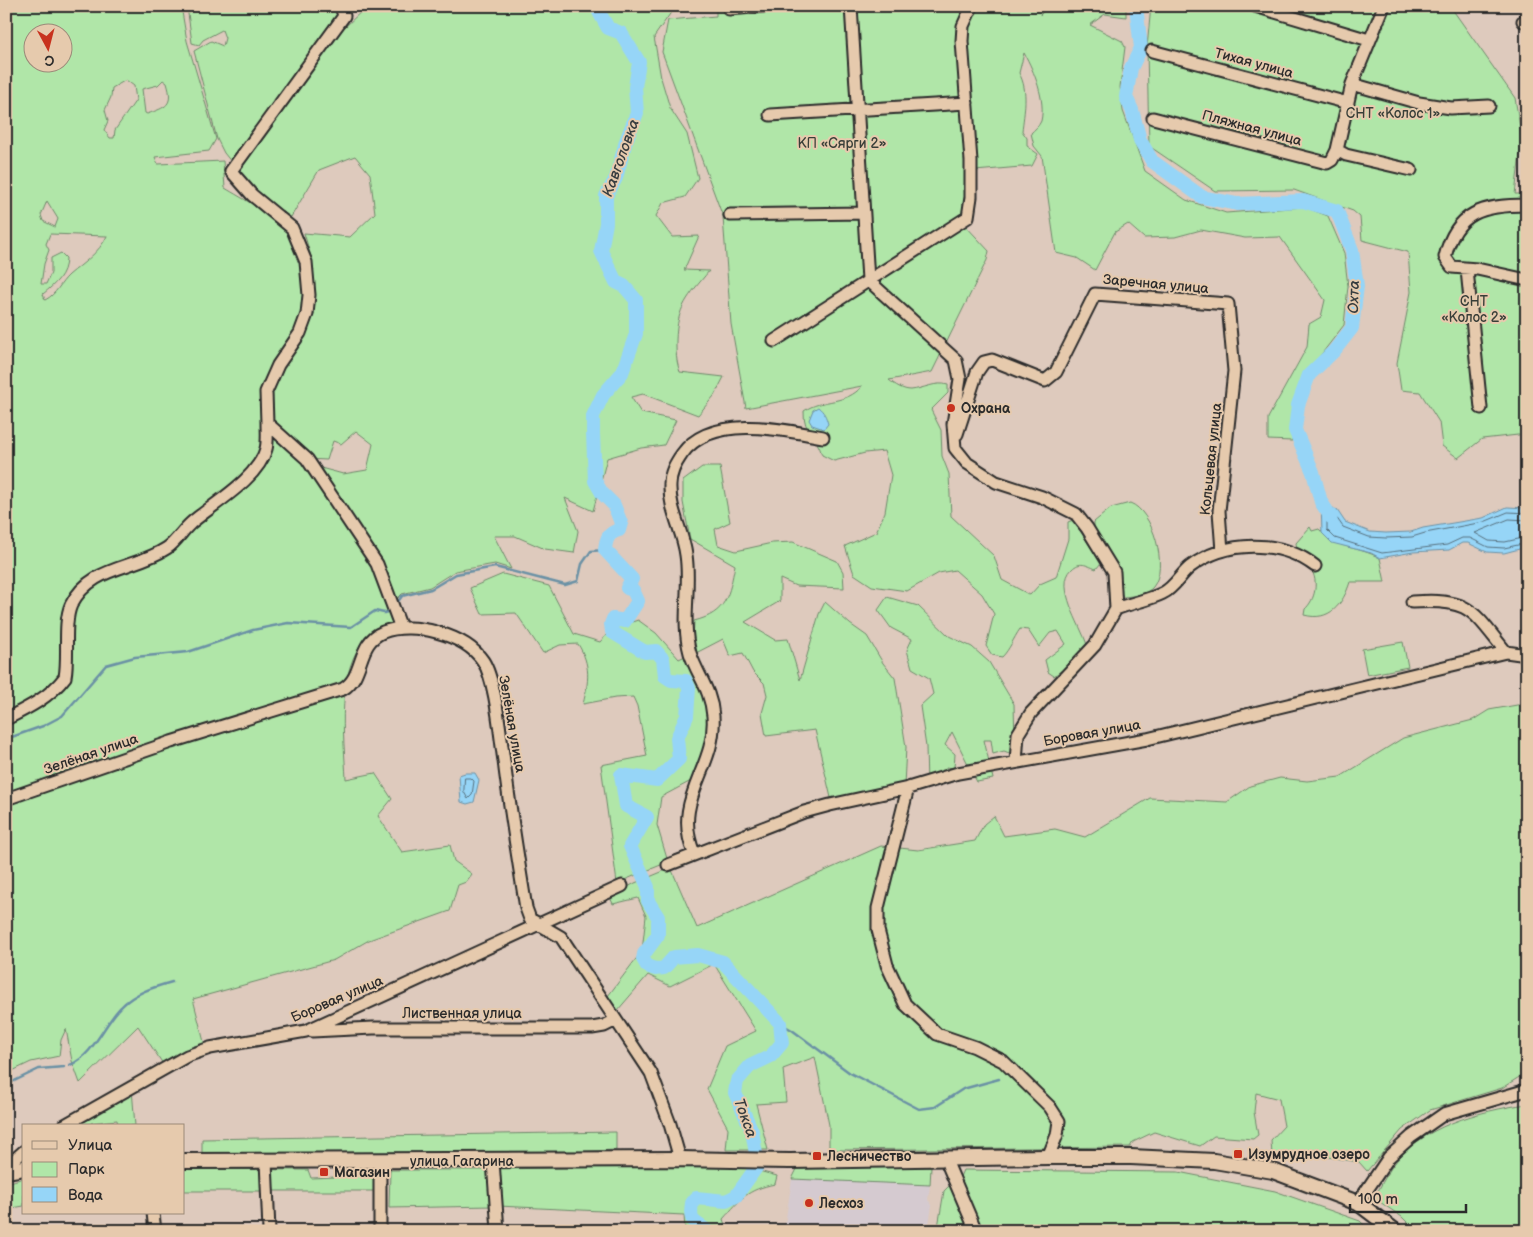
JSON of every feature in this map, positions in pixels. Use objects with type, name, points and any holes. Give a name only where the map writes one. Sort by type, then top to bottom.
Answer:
[{"type":"main road","name":"улица Гагарина","points":[[185,1161],[380,1162],[680,1159],[766,1161],[1131,1157],[1214,1161],[1273,1171],[1358,1203],[1395,1231]]},
{"type":"main road","points":[[6,1171],[22,1168]]},
{"type":"street","points":[[6,719],[38,702],[58,686],[65,677],[70,606],[82,590],[92,580],[105,572],[167,548],[190,524],[230,493],[254,470],[266,450],[266,392],[278,365],[300,334],[307,314],[309,295],[306,262],[292,228],[252,195],[231,171],[344,16],[341,6]]},
{"type":"street","points":[[728,9],[764,6]]},
{"type":"street","points":[[851,6],[856,111],[868,280],[956,360],[960,379],[953,424],[954,448],[967,463],[996,482],[1042,497],[1076,514],[1087,528],[1114,572],[1116,609],[1095,645],[1032,713],[1022,727],[1018,734],[1016,762]]},
{"type":"street","points":[[774,341],[968,217],[971,197],[963,26],[972,6]]},
{"type":"street","points":[[1255,6],[1369,40]]},
{"type":"street","points":[[1384,6],[1352,84],[1337,150],[1346,155],[1411,170]]},
{"type":"street","name":"Тихая улица","points":[[1152,51],[1348,103]]},
{"type":"street","points":[[1352,84],[1419,103],[1451,108],[1489,106]]},
{"type":"street","points":[[770,115],[967,103]]},
{"type":"street","name":"Пляжная улица","points":[[1153,118],[1327,163],[1332,160],[1337,150]]},
{"type":"street","points":[[1527,205],[1500,205],[1482,208],[1463,222],[1449,242],[1445,257],[1452,267],[1527,280]]},
{"type":"street","points":[[730,215],[863,213]]},
{"type":"street","points":[[1466,270],[1481,408]]},
{"type":"street","name":"Заречная улица","points":[[954,448],[977,372],[982,364],[992,360],[1045,381],[1056,372],[1095,294],[1228,304],[1234,370]]},
{"type":"street","name":"Кольцевая улица","points":[[1222,551],[1219,510],[1234,370]]},
{"type":"street","points":[[267,423],[307,459],[377,564],[401,628]]},
{"type":"street","points":[[694,853],[687,837],[686,823],[689,804],[711,750],[713,715],[711,699],[691,654],[686,633],[686,555],[670,498],[671,475],[676,463],[691,442],[713,430],[784,430],[823,437]]},
{"type":"street","points":[[1116,609],[1163,593],[1192,566],[1222,551],[1245,547],[1275,548],[1297,554],[1315,566]]},
{"type":"street","points":[[1412,602],[1446,600],[1468,608],[1506,652]]},
{"type":"street","name":"Зелёная улица","points":[[6,799],[180,739],[343,689],[353,680],[362,654],[370,640],[383,632],[401,628],[426,628],[469,648],[482,660],[488,673],[500,734],[526,908],[530,919],[560,937],[651,1073],[670,1124],[680,1159]]},
{"type":"street","name":"Боровая улица","points":[[668,865],[694,853],[804,812],[908,788],[958,773],[1147,739],[1506,652],[1527,655]]},
{"type":"street","points":[[908,788],[878,908],[878,930],[887,965],[905,1004],[937,1034],[975,1047],[1003,1061],[1050,1107],[1058,1121],[1057,1135],[1048,1157]]},
{"type":"street","name":"Боровая улица","points":[[67,1124],[187,1056],[210,1048],[306,1031],[622,886]]},
{"type":"street","name":"Лиственная улица","points":[[306,1031],[373,1028],[592,1028],[604,1026],[616,1020]]},
{"type":"street","points":[[1358,1203],[1389,1157],[1411,1136],[1444,1114],[1527,1090]]},
{"type":"street","points":[[6,1167],[22,1153]]},
{"type":"street","points":[[945,1158],[976,1231]]},
{"type":"street","points":[[266,1161],[269,1231]]},
{"type":"street","points":[[493,1161],[498,1231]]},
{"type":"street","points":[[380,1162],[380,1231]]},
{"type":"street","points":[[153,1214],[155,1231]]},
{"type":"shaded area","points":[[792,1179],[930,1185],[928,1200],[932,1205],[928,1231],[784,1231]]},
{"type":"green space","points":[[6,6],[181,6],[187,41],[216,139],[209,151],[155,157],[158,164],[223,161],[225,188],[269,214],[289,231],[295,242],[301,267],[303,307],[301,332],[314,315],[312,260],[304,233],[350,237],[375,213],[370,174],[355,156],[319,170],[291,217],[261,199],[224,153],[217,139],[194,51],[211,41],[223,46],[225,38],[222,30],[203,40],[199,45],[192,43],[187,6],[338,6],[345,27],[367,6],[705,6],[672,11],[654,37],[661,78],[670,108],[687,134],[698,178],[685,197],[663,203],[656,216],[672,237],[699,236],[684,270],[709,271],[681,310],[677,329],[676,349],[680,372],[724,377],[714,396],[698,415],[643,394],[631,397],[641,413],[676,420],[664,445],[641,448],[607,458],[593,511],[565,498],[578,531],[574,553],[545,549],[515,536],[494,536],[511,569],[495,564],[455,571],[430,587],[402,594],[394,602],[317,467],[343,474],[367,470],[373,444],[356,431],[341,444],[333,441],[327,460],[307,459],[267,423],[306,459],[372,565],[395,624],[376,631],[367,637],[357,651],[350,667],[346,685],[343,724],[346,779],[375,773],[392,799],[378,816],[402,852],[450,845],[454,861],[472,874],[466,882],[458,885],[450,911],[369,940],[334,960],[193,999],[205,1046],[163,1064],[138,1026],[80,1083],[72,1061],[66,1029],[61,1040],[59,1056],[31,1062],[6,1074]],"holes":[[[126,80],[134,86],[136,100],[115,130],[114,138],[110,138],[104,130],[108,121],[105,110],[111,97],[112,88]],[[163,80],[167,83],[169,101],[164,107],[147,114],[145,113],[142,89],[158,85]],[[47,201],[58,219],[55,227],[43,221],[41,215]],[[50,234],[107,236],[95,253],[69,275],[53,295],[45,300],[43,294],[56,283],[66,264],[66,258],[61,253],[51,258],[51,273],[46,284],[41,284],[44,264],[49,250],[46,244]]]},
{"type":"green space","name":"КП «Сярги 2»","points":[[716,6],[1043,6],[1040,15],[1049,6],[1126,6],[1126,17],[1105,14],[1090,25],[1122,41],[1125,47],[1120,87],[1123,111],[1145,171],[1186,200],[1226,213],[1304,207],[1328,216],[1344,253],[1348,286],[1344,325],[1306,374],[1295,400],[1292,441],[1268,440],[1268,418],[1307,347],[1309,324],[1321,317],[1325,300],[1280,237],[1245,238],[1201,230],[1175,237],[1144,238],[1128,224],[1115,232],[1095,270],[1077,258],[1056,253],[1042,156],[1034,146],[1031,133],[1041,121],[1042,104],[1032,68],[1024,53],[1019,73],[1025,94],[1022,131],[1027,138],[1027,146],[1038,154],[1032,166],[975,171],[964,224],[989,251],[987,260],[932,372],[889,380],[899,387],[908,390],[939,384],[948,385],[948,393],[931,410],[941,430],[942,456],[949,474],[951,516],[994,556],[1002,580],[1030,595],[1040,584],[1056,577],[1068,539],[1068,522],[1073,520],[1101,563],[1096,569],[1083,564],[1078,565],[1067,576],[1067,595],[1070,606],[1087,645],[1065,668],[1054,676],[1048,672],[1045,660],[1066,644],[1058,631],[1050,633],[1039,647],[1028,630],[1020,629],[1002,657],[992,655],[986,646],[994,614],[982,594],[955,570],[939,573],[907,591],[872,586],[854,574],[845,546],[876,532],[885,512],[891,475],[884,451],[865,453],[834,461],[822,455],[820,448],[808,429],[804,418],[804,411],[819,404],[849,396],[862,386],[746,408],[731,324],[723,217],[662,52],[668,20],[716,16]]},
{"type":"green space","name":"СНТ «Колос 1»","points":[[1151,6],[1450,6],[1515,98],[1522,139],[1515,194],[1527,194],[1527,434],[1482,439],[1458,458],[1442,446],[1439,422],[1420,392],[1401,390],[1397,363],[1411,292],[1408,252],[1362,240],[1360,217],[1353,211],[1294,190],[1215,191],[1149,146],[1147,48]]},
{"type":"green space","points":[[702,467],[720,467],[730,522],[715,529],[718,545],[736,551],[772,543],[793,542],[837,561],[843,572],[844,588],[796,586],[780,579],[780,601],[745,622],[775,640],[788,639],[800,680],[819,614],[825,602],[867,636],[883,663],[895,678],[906,747],[904,785],[832,802],[815,730],[766,736],[762,713],[767,695],[764,683],[753,672],[743,653],[730,656],[723,639],[696,653],[693,639],[694,621],[705,618],[720,608],[728,594],[735,565],[690,539],[683,502],[683,481]]},
{"type":"green space","points":[[1130,503],[1138,508],[1146,517],[1152,528],[1159,554],[1159,567],[1158,578],[1150,590],[1139,595],[1123,597],[1094,529],[1094,522],[1111,508]]},
{"type":"green space","points":[[1310,527],[1312,531],[1319,529],[1333,541],[1380,558],[1385,582],[1350,582],[1344,597],[1334,609],[1321,616],[1304,615],[1305,609],[1311,601],[1315,590],[1315,579],[1311,569],[1298,551],[1296,543]]},
{"type":"green space","points":[[503,574],[549,586],[574,634],[600,642],[615,625],[623,625],[638,620],[656,633],[679,659],[685,656],[705,700],[708,732],[705,748],[691,781],[661,797],[657,825],[668,862],[617,883],[601,765],[647,756],[637,706],[633,697],[615,698],[583,704],[588,673],[585,659],[578,644],[560,645],[543,653],[516,613],[482,614],[470,588]]},
{"type":"green space","points":[[887,597],[918,606],[949,636],[972,647],[989,662],[1014,704],[1015,742],[1012,754],[1004,751],[993,754],[991,740],[984,740],[993,779],[977,782],[952,732],[945,745],[955,754],[954,768],[946,767],[947,777],[927,783],[926,747],[920,706],[933,694],[929,678],[912,668],[907,650],[912,639],[891,628],[878,610]]},
{"type":"green space","points":[[1403,642],[1408,667],[1367,675],[1362,649]]},
{"type":"green space","points":[[1527,705],[1527,1072],[1502,1088],[1430,1110],[1402,1130],[1367,1171],[1359,1162],[1322,1156],[1291,1154],[1272,1156],[1271,1140],[1284,1126],[1279,1099],[1256,1093],[1254,1112],[1258,1135],[1253,1139],[1214,1136],[1200,1146],[1154,1132],[1133,1142],[1130,1147],[829,1150],[829,1125],[815,1057],[783,1069],[786,1102],[756,1104],[768,1150],[726,1150],[728,1128],[707,1089],[725,1046],[756,1031],[714,964],[670,986],[648,975],[617,1011],[608,996],[642,951],[646,916],[638,898],[613,904],[610,897],[635,883],[671,868],[697,928],[881,846],[918,850],[975,841],[984,824],[994,816],[1004,836],[1055,829],[1085,837],[1150,798],[1227,802],[1250,786],[1280,778],[1307,781],[1340,777],[1403,738],[1473,720],[1489,710]]},
{"type":"green space","points":[[132,1089],[135,1124],[118,1124],[117,1120],[91,1124],[71,1124]]},
{"type":"green space","points":[[1527,1104],[1527,1231],[1416,1231],[1402,1217],[1374,1198],[1391,1168],[1403,1153],[1434,1131],[1471,1116]]},
{"type":"green space","points":[[616,1132],[616,1150],[461,1155],[202,1153],[202,1139]]},
{"type":"green space","points":[[679,1166],[748,1168],[777,1176],[775,1184],[757,1189],[745,1196],[723,1219],[727,1231],[685,1231],[684,1215],[498,1206],[496,1169]]},
{"type":"green space","points":[[828,1167],[931,1167],[930,1185],[792,1179],[797,1169]]},
{"type":"green space","points":[[185,1169],[308,1170],[311,1178],[337,1177],[339,1169],[375,1169],[375,1191],[185,1191]]},
{"type":"green space","points":[[390,1170],[490,1170],[492,1206],[389,1208]]},
{"type":"green space","points":[[963,1170],[1178,1172],[1275,1191],[1360,1221],[1370,1231],[980,1231],[959,1179]]},
{"type":"green space","points":[[22,1179],[22,1206],[6,1209],[6,1183]]},
{"type":"green space","points":[[949,1186],[957,1192],[973,1231],[938,1227],[944,1191]]},
{"type":"water","points":[[818,407],[826,416],[828,424],[824,429],[812,425],[809,420],[813,410]]},
{"type":"water","points":[[1321,502],[1337,510],[1345,522],[1370,532],[1386,533],[1411,532],[1423,528],[1483,518],[1507,507],[1527,508],[1527,547],[1504,553],[1487,552],[1468,543],[1462,543],[1449,550],[1413,552],[1380,558],[1371,553],[1332,543],[1322,533]]},
{"type":"water","points":[[475,773],[479,780],[474,802],[467,804],[461,802],[459,775]]},
{"type":"waterway","name":"Кавголовка","points":[[600,6],[599,12],[608,28],[621,33],[639,62],[635,87],[637,113],[626,141],[616,178],[606,196],[606,223],[601,251],[616,282],[624,286],[636,300],[636,334],[622,373],[603,395],[593,416],[595,481],[602,493],[614,505],[621,523],[619,530],[608,537],[605,550],[632,579],[627,588],[633,590],[638,601],[625,621],[613,619],[611,624],[612,632],[645,652],[656,651],[663,659],[665,676],[671,680],[686,681],[689,688],[687,716],[677,738],[679,759],[657,780],[621,775],[626,806],[647,817],[630,846],[648,887],[648,901],[658,917],[658,935],[644,954],[643,959],[647,966],[655,969],[664,968],[674,957],[698,955],[723,962],[780,1023],[782,1043],[771,1056],[750,1066],[737,1081],[735,1093],[752,1131],[758,1165],[736,1196],[726,1201],[696,1198],[692,1203],[692,1218],[707,1231]]},
{"type":"waterway","name":"Охта","points":[[1136,6],[1141,48],[1131,68],[1126,97],[1132,110],[1140,140],[1152,161],[1202,197],[1237,204],[1303,201],[1337,211],[1352,250],[1357,286],[1352,328],[1334,351],[1309,375],[1298,405],[1295,430],[1313,472],[1321,502],[1331,517]]},
{"type":"waterway","points":[[397,603],[402,596],[431,589],[456,574],[495,567],[565,585],[578,581],[582,564],[591,551],[605,550]]},
{"type":"waterway","points":[[6,739],[43,726],[62,716],[106,665],[135,657],[188,652],[253,630],[288,623],[351,627],[375,611],[384,613],[390,611]]},
{"type":"waterway","points":[[70,1065],[86,1054],[126,1002],[145,991],[172,982]]},
{"type":"waterway","points":[[780,1023],[850,1073],[919,1109],[935,1107],[963,1089],[999,1079]]},
{"type":"waterway","points":[[6,1085],[39,1069],[64,1067]]},
{"type":"place","name":"Охрана","points":[[951,408]]},
{"type":"place","name":"Изумрудное озеро","points":[[1238,1154]]},
{"type":"place","name":"Лесничество","points":[[817,1156]]},
{"type":"place","name":"Магазин","points":[[324,1172]]},
{"type":"place","name":"Лесхоз","points":[[809,1203]]},
{"type":"park label","name":"СНТ «Колос 2»","points":[[1474,310]]},
{"type":"water label","name":"Токса","points":[[745,1118]]}]
